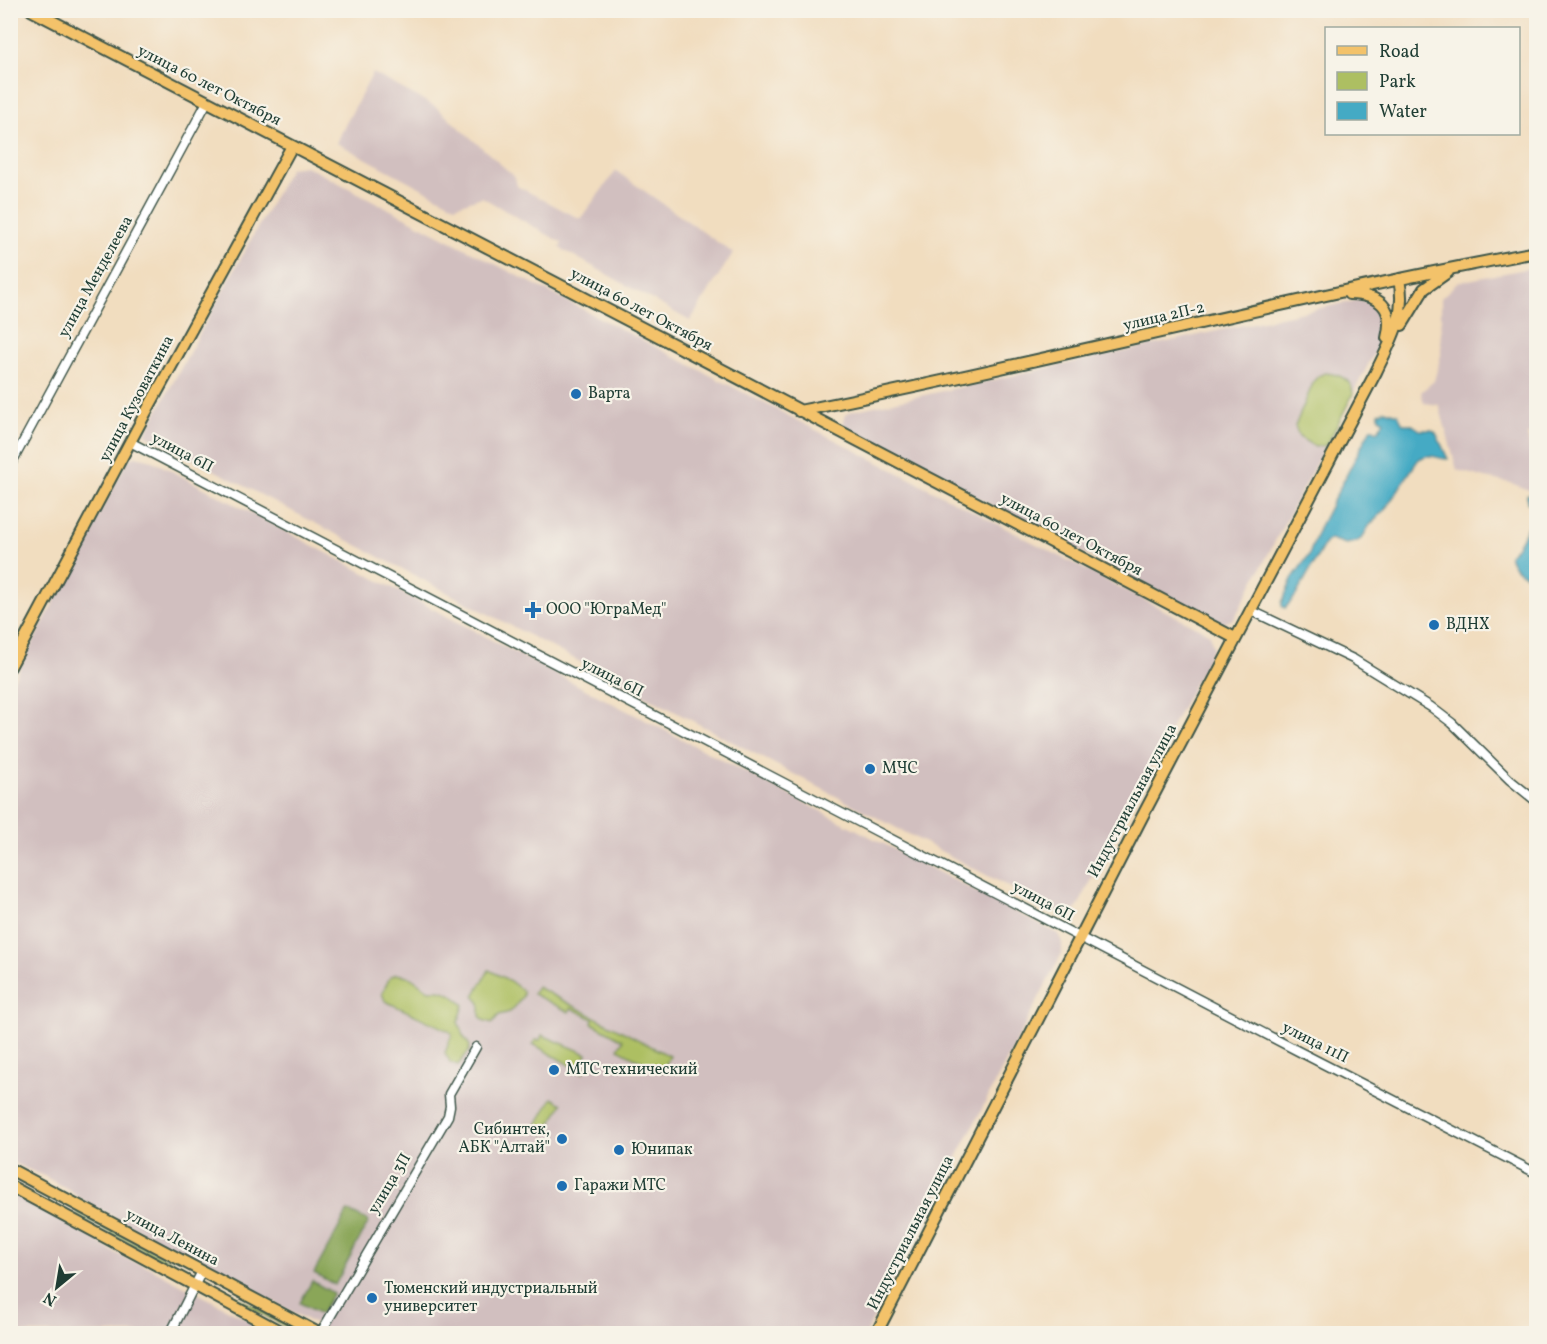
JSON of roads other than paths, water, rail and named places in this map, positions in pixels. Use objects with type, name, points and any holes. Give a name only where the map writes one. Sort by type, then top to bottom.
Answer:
[{"type":"main road","name":"улица 60 лет Октября","points":[[31,10],[1235,638]]},
{"type":"main road","name":"улица Кузоваткина","points":[[10,668],[130,442],[292,146]]},
{"type":"main road","name":"улица 2П-2","points":[[799,411],[1027,363],[1457,266],[1536,252]]},
{"type":"main road","points":[[1376,372],[1424,289],[1457,266]]},
{"type":"main road","name":"Индустриальная улица","points":[[876,1334],[1235,638],[1376,372],[1400,315],[1402,298],[1399,279]]},
{"type":"main road","points":[[1334,293],[1362,294],[1372,297],[1385,307],[1388,314],[1389,331],[1376,372]]},
{"type":"main road","name":"улица Ленина","points":[[10,1169],[320,1334]]},
{"type":"main road","name":"улица Ленина","points":[[10,1186],[285,1334]]},
{"type":"street","name":"улица Менделеева","points":[[10,466],[207,102]]},
{"type":"street","name":"улица 6П","points":[[130,442],[1081,938]]},
{"type":"street","points":[[1251,610],[1353,659],[1408,692],[1452,723],[1510,780],[1536,801]]},
{"type":"street","name":"улица 11П","points":[[1081,938],[1536,1173]]},
{"type":"street","name":"улица 3П","points":[[320,1334],[448,1116],[449,1094],[476,1047]]},
{"type":"street","points":[[170,1334],[202,1271]]},
{"type":"water","points":[[1385,410],[1398,414],[1403,424],[1411,424],[1420,430],[1432,430],[1436,433],[1448,459],[1426,456],[1418,460],[1384,511],[1369,526],[1362,538],[1346,544],[1330,539],[1325,543],[1295,597],[1285,608],[1282,603],[1292,579],[1309,555],[1319,528],[1371,428],[1378,431],[1384,421],[1379,418],[1379,413]]},
{"type":"water","points":[[1536,494],[1536,577],[1519,571],[1509,555],[1517,546],[1528,525],[1533,506],[1527,502],[1527,495]]},
{"type":"place","name":"Варта","points":[[576,394]]},
{"type":"place","name":"ООО \"ЮграМед\"","points":[[533,610]]},
{"type":"place","name":"ВДНХ","points":[[1434,625]]},
{"type":"place","name":"МЧС","points":[[870,769]]},
{"type":"place","name":"МТС технический","points":[[554,1070]]},
{"type":"place","name":"Сибинтек, АБК \"Алтай\"","points":[[562,1139]]},
{"type":"place","name":"Юнипак","points":[[619,1150]]},
{"type":"place","name":"Гаражи МТС","points":[[562,1186]]},
{"type":"place","name":"Тюменский индустриальный университет","points":[[372,1298]]}]
